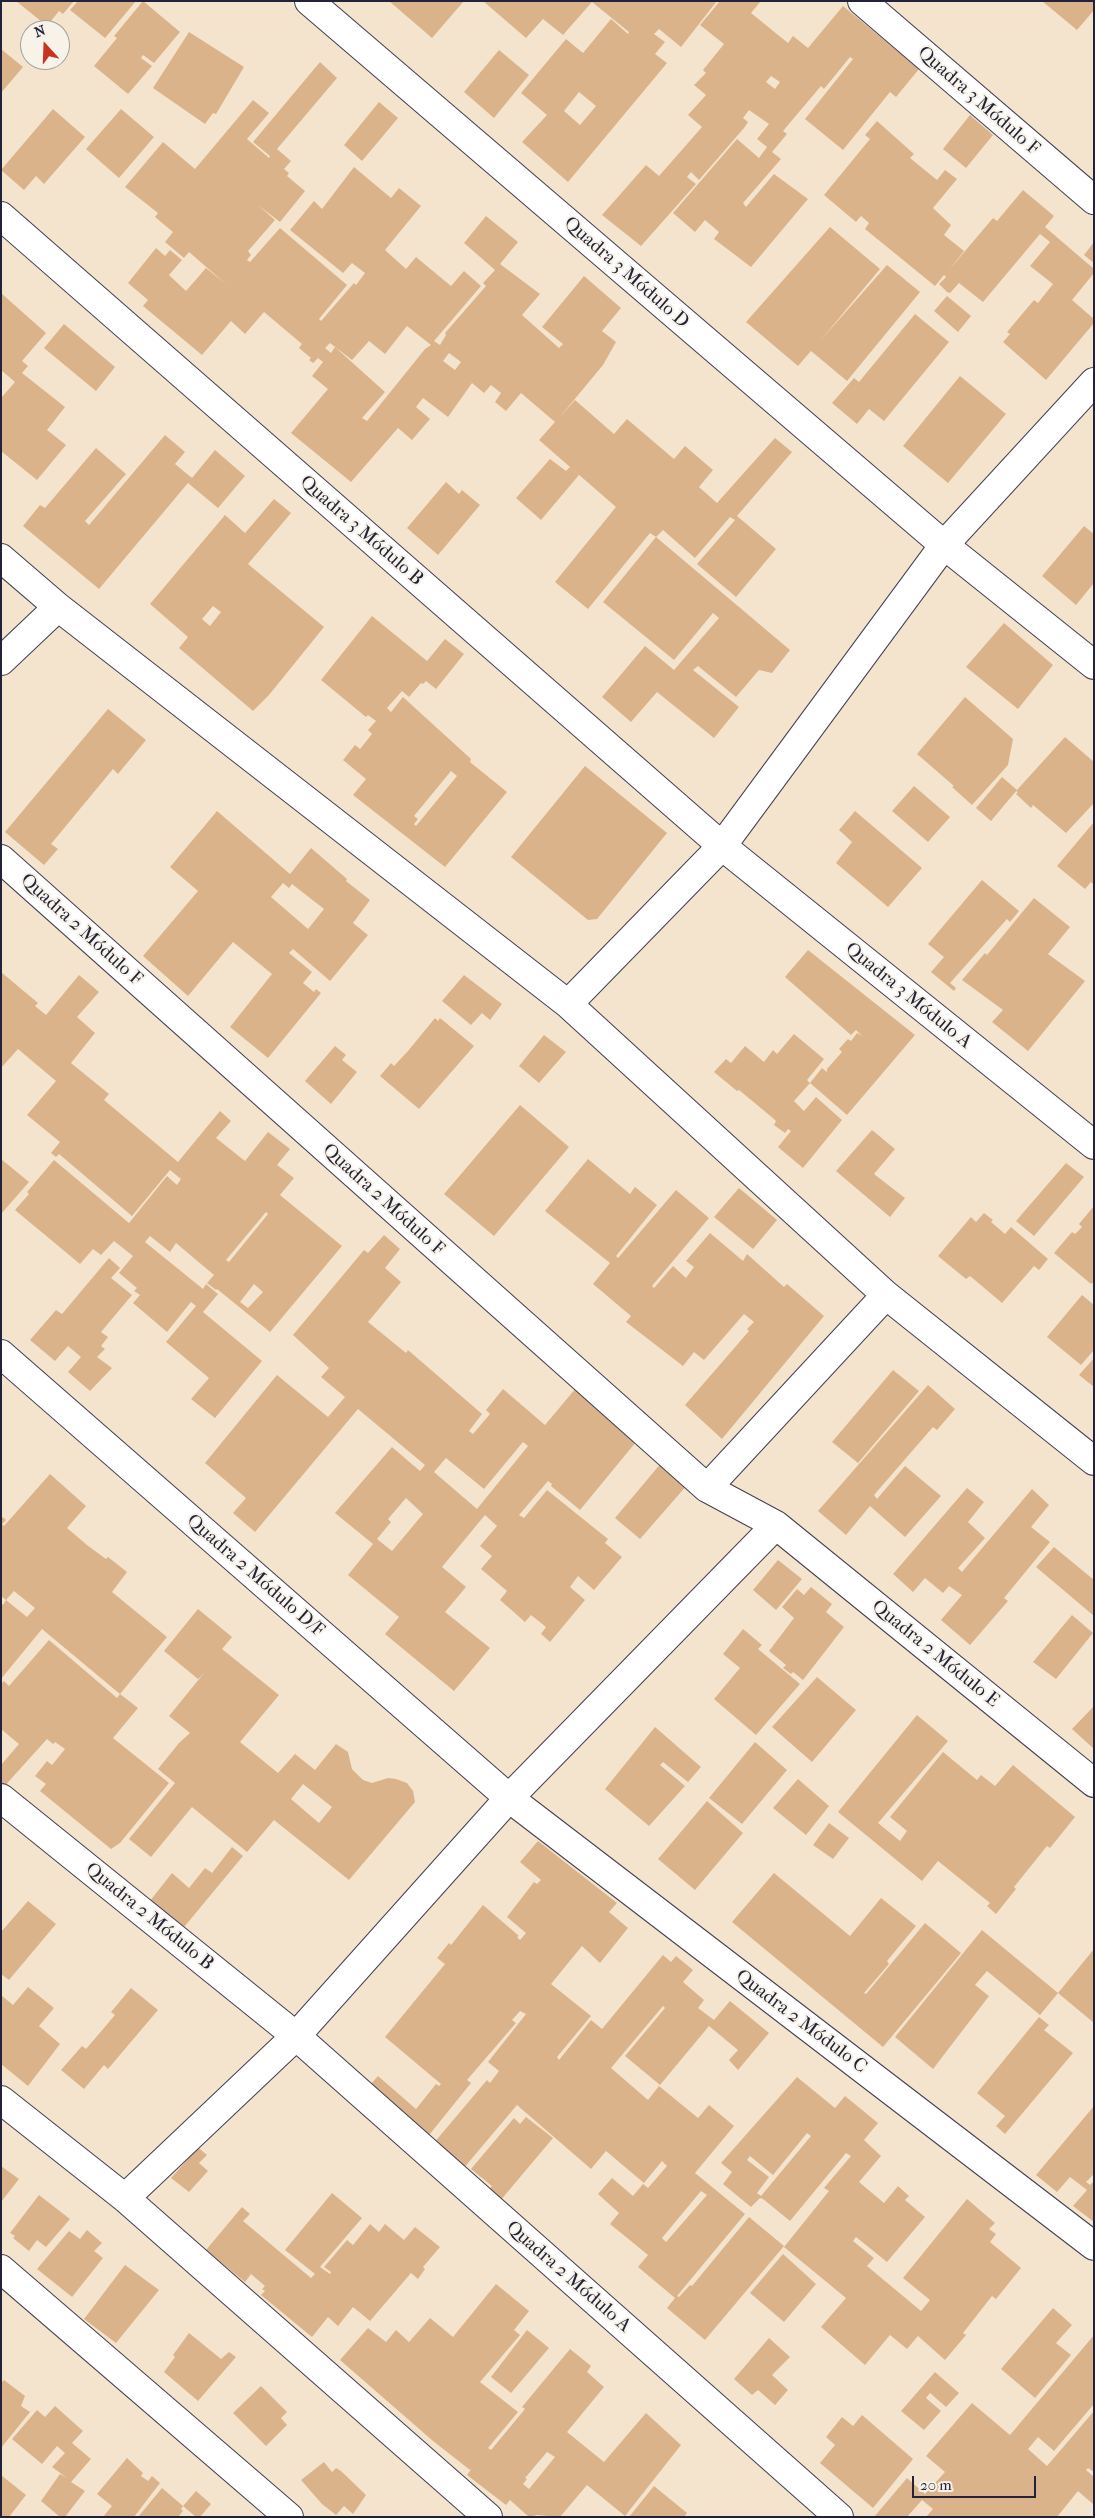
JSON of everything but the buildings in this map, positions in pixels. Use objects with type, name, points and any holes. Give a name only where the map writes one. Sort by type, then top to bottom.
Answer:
[{"type":"street","name":"Quadra 3 Módulo D","points":[[309,1],[944,545],[1094,665]]},
{"type":"street","name":"Quadra 3 Módulo F","points":[[862,1],[1094,200]]},
{"type":"street","name":"Quadra 3 Módulo B","points":[[1,216],[722,846]]},
{"type":"street","points":[[568,1004],[722,846],[944,545],[1094,382]]},
{"type":"street","points":[[1,558],[58,607],[568,1004],[886,1295],[1094,1461]]},
{"type":"street","points":[[1,662],[58,607]]},
{"type":"street","name":"Quadra 3 Módulo A","points":[[722,846],[1094,1145]]},
{"type":"street","name":"Quadra 2 Módulo F","points":[[1,858],[707,1488],[776,1526]]},
{"type":"street","points":[[707,1488],[886,1295]]},
{"type":"street","name":"Quadra 2 Módulo D/F","points":[[1,1354],[509,1798]]},
{"type":"street","points":[[125,2198],[296,2036],[509,1798],[776,1526]]},
{"type":"street","name":"Quadra 2 Módulo E","points":[[776,1526],[1094,1783]]},
{"type":"street","name":"Quadra 2 Módulo B","points":[[1,1798],[296,2036]]},
{"type":"street","name":"Quadra 2 Módulo C","points":[[509,1798],[1094,2246]]},
{"type":"street","name":"Quadra 2 Módulo A","points":[[296,2036],[839,2517]]},
{"type":"street","points":[[1,2100],[125,2198],[488,2517]]},
{"type":"street","points":[[1,2269],[289,2517]]}]
